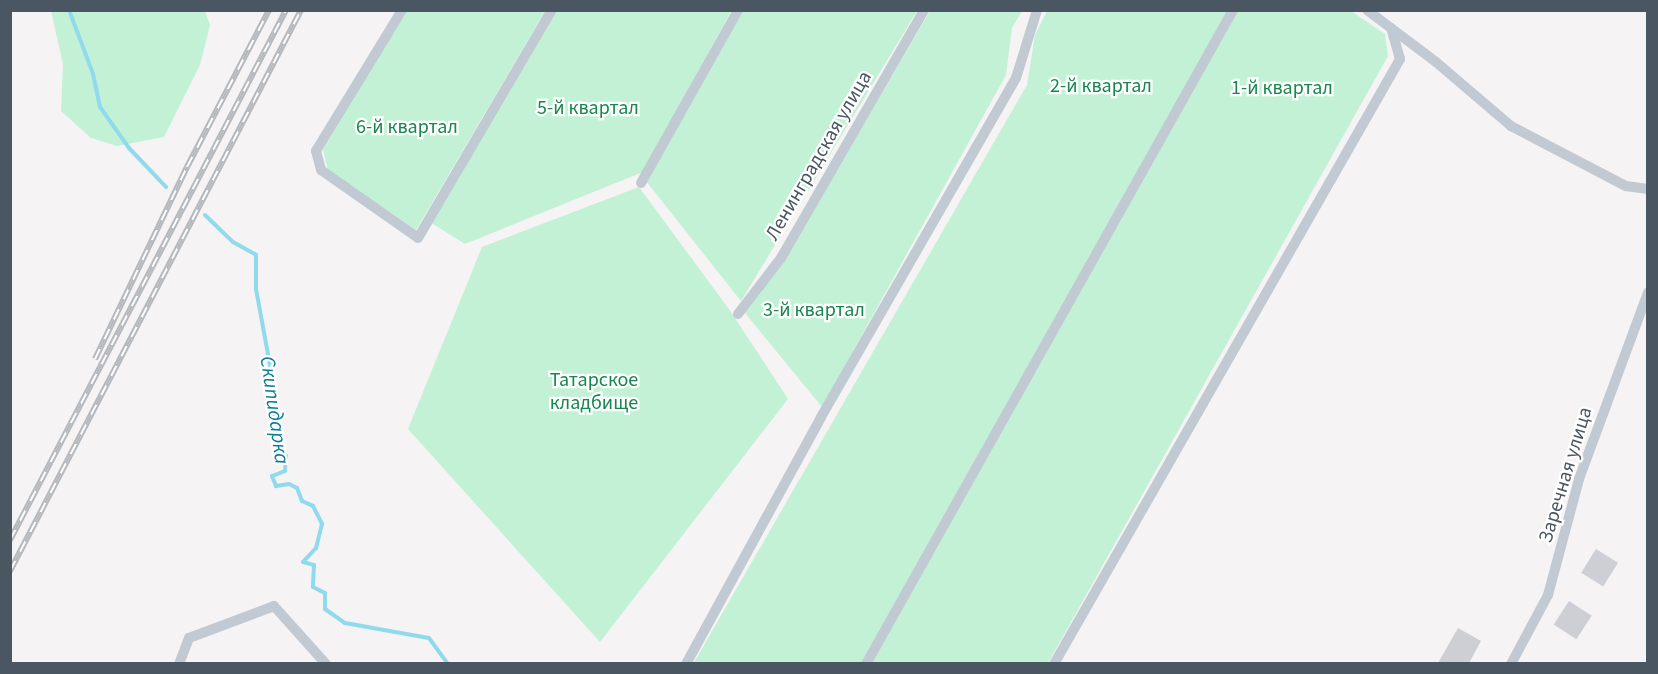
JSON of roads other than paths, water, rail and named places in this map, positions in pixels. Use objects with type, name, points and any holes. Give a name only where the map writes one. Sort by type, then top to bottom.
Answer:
[{"type":"street","points":[[402,10],[316,151],[321,170],[418,238],[552,10]]},
{"type":"street","points":[[640,183],[738,10]]},
{"type":"street","name":"Ленинградская улица","points":[[738,314],[781,258],[924,10]]},
{"type":"street","points":[[686,663],[821,417],[1016,78],[1037,10]]},
{"type":"street","points":[[866,663],[1233,10]]},
{"type":"street","points":[[1366,10],[1511,126],[1626,186],[1647,189]]},
{"type":"street","points":[[1054,663],[1400,59],[1391,28]]},
{"type":"street","name":"Заречная улица","points":[[1511,663],[1548,596],[1579,479],[1647,292]]},
{"type":"street","points":[[179,663],[189,638],[274,606],[326,663]]},
{"type":"waterway","name":"Скипидарка","points":[[69,10],[93,74],[100,107],[129,148],[166,187]]},
{"type":"waterway","name":"Скипидарка","points":[[205,215],[233,242],[256,255],[256,289],[274,387],[273,417],[281,430],[278,446],[286,456],[285,471],[272,476],[276,486],[289,484],[297,488],[302,501],[313,506],[322,524],[316,548],[303,562],[314,565],[313,587],[325,593],[325,609],[345,623],[429,638],[448,664]]},
{"type":"railway","points":[[95,359],[187,167],[269,10]]},
{"type":"railway","points":[[10,540],[286,10]]},
{"type":"railway","points":[[10,571],[301,10]]},
{"type":"park label","name":"2-й квартал","points":[[1101,86]]},
{"type":"park label","name":"1-й квартал","points":[[1282,88]]},
{"type":"park label","name":"5-й квартал","points":[[588,108]]},
{"type":"park label","name":"6-й квартал","points":[[407,127]]},
{"type":"park label","name":"3-й квартал","points":[[814,310]]},
{"type":"park label","name":"Татарское кладбище","points":[[594,392]]}]
